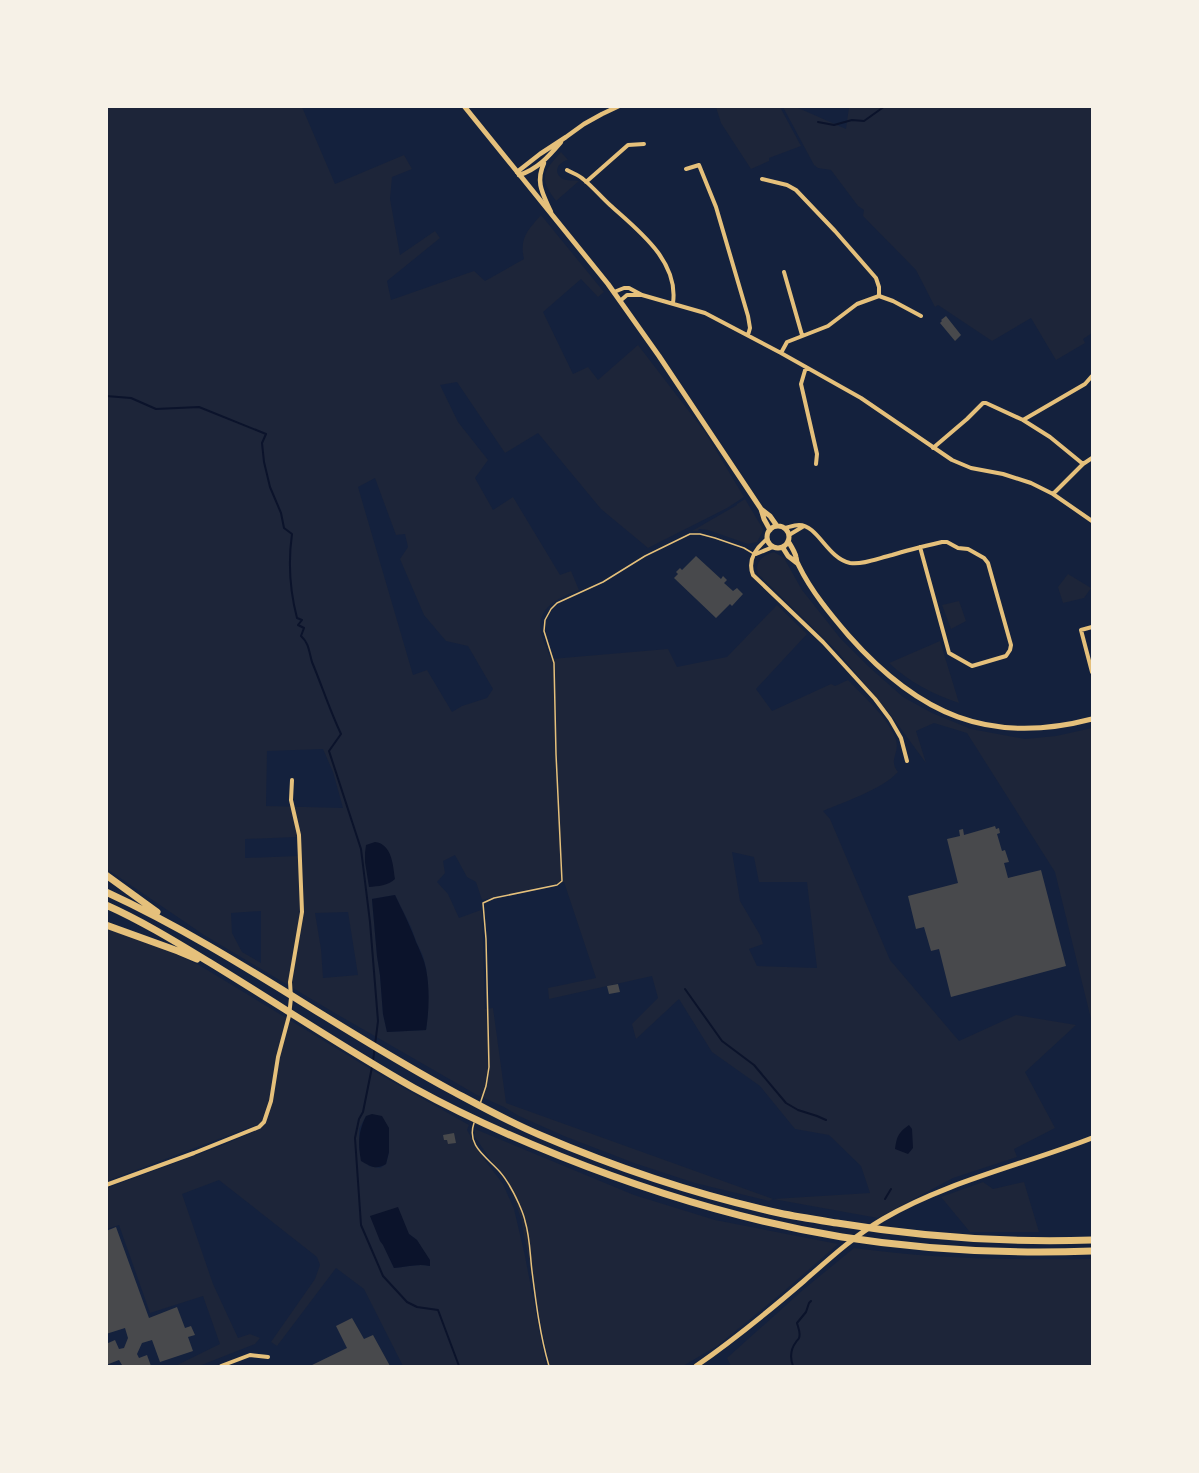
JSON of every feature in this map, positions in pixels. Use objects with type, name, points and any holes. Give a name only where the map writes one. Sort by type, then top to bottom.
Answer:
[{"type":"highway","points":[[106,875],[173,925]]},
{"type":"highway","points":[[106,892],[173,925],[229,957],[371,1046],[444,1087],[538,1134],[614,1165],[679,1186],[780,1213],[881,1230],[1002,1241],[1092,1240]]},
{"type":"highway","points":[[106,905],[161,933],[413,1087],[485,1124],[609,1175],[676,1197],[743,1215],[839,1236],[989,1251],[1092,1251]]},
{"type":"highway","points":[[106,925],[178,951],[222,970]]},
{"type":"main road","points":[[464,106],[614,292],[761,509],[770,530]]},
{"type":"main road","points":[[761,509],[777,526],[785,528],[797,563]]},
{"type":"main road","points":[[777,526],[770,530],[767,539],[773,547],[783,548]]},
{"type":"main road","points":[[783,548],[789,538]]},
{"type":"main road","points":[[783,548],[788,556],[797,563],[840,625],[879,668],[900,685],[934,706],[965,720],[1005,728],[1051,728],[1092,719]]},
{"type":"main road","points":[[696,1366],[751,1325],[844,1247],[881,1220],[948,1188],[1092,1138]]},
{"type":"street","points":[[518,174],[540,154],[584,124],[620,106]]},
{"type":"street","points":[[518,174],[532,170],[545,160],[566,137]]},
{"type":"street","points":[[586,182],[628,145],[644,144]]},
{"type":"street","points":[[545,160],[539,183],[552,214]]},
{"type":"street","points":[[686,169],[699,165],[716,207],[748,316],[750,328],[748,335]]},
{"type":"street","points":[[567,170],[586,182],[642,232],[653,245],[672,281],[675,293],[673,303]]},
{"type":"street","points":[[762,179],[787,185],[796,190],[876,278],[879,296]]},
{"type":"street","points":[[784,272],[802,335]]},
{"type":"street","points":[[614,292],[630,288],[642,295]]},
{"type":"street","points":[[620,301],[627,295],[642,295],[705,313],[861,398],[951,460],[962,465],[1018,478],[1053,494],[1092,521]]},
{"type":"street","points":[[781,353],[787,342],[828,326],[857,304],[879,296],[921,316]]},
{"type":"street","points":[[806,367],[801,384],[818,454],[816,464]]},
{"type":"street","points":[[1023,420],[1085,384],[1092,376]]},
{"type":"street","points":[[933,448],[983,403],[986,403],[1023,420],[1050,437],[1083,464]]},
{"type":"street","points":[[1053,494],[1092,458]]},
{"type":"street","points":[[785,528],[801,524],[810,528],[835,556],[854,563],[863,562],[920,547],[945,541],[958,548],[968,549],[986,560],[1011,645],[1006,656],[972,666],[949,653],[920,547]]},
{"type":"street","points":[[789,538],[804,526]]},
{"type":"street","points":[[767,539],[756,550],[752,559],[750,565],[753,575],[823,642],[875,699],[901,738],[907,761]]},
{"type":"street","points":[[755,554],[773,547]]},
{"type":"street","points":[[1092,627],[1081,630],[1092,672]]},
{"type":"street","points":[[106,1185],[194,1153],[259,1127],[264,1122],[272,1101],[278,1057],[289,1016],[291,982],[302,912],[299,836],[291,800],[292,780]]},
{"type":"street","points":[[221,1366],[250,1355],[268,1357]]},
{"type":"lane","points":[[549,1366],[540,1329],[525,1221],[512,1189],[501,1173],[480,1152],[472,1136],[489,1067],[483,903],[494,898],[556,885],[562,881],[554,663],[544,631],[545,620],[551,609],[564,599],[584,592],[645,556],[690,534],[715,538],[755,554]]},
{"type":"shaded area","points":[[107,107],[302,107],[335,184],[404,155],[412,169],[392,177],[390,199],[400,255],[435,231],[440,238],[387,281],[391,300],[474,271],[485,281],[524,259],[524,240],[541,215],[604,292],[598,297],[581,279],[543,312],[573,374],[588,367],[598,380],[638,345],[705,432],[744,497],[648,548],[601,509],[538,433],[505,453],[457,382],[440,385],[458,422],[488,460],[475,478],[493,510],[513,497],[560,575],[571,571],[579,590],[556,601],[541,618],[542,636],[551,659],[668,649],[677,667],[727,657],[777,605],[807,634],[756,689],[772,711],[831,684],[835,686],[848,680],[882,716],[896,740],[894,764],[898,772],[873,790],[823,811],[830,819],[890,960],[959,1041],[1016,1015],[1076,1025],[1025,1072],[1055,1128],[1014,1149],[1017,1157],[953,1178],[878,1218],[773,1199],[769,1201],[695,1183],[564,1136],[477,1095],[204,935],[107,869]],"holes":[[[375,478],[396,535],[405,534],[408,547],[400,559],[424,615],[446,641],[468,646],[493,689],[487,698],[462,706],[452,712],[427,670],[413,675],[358,487]],[[323,749],[333,772],[343,808],[266,806],[267,751]],[[297,837],[298,856],[245,858],[245,839]],[[732,852],[754,857],[759,882],[807,882],[817,968],[757,966],[749,949],[763,944],[740,901]],[[455,855],[467,877],[476,882],[482,900],[564,882],[596,978],[548,988],[549,999],[652,976],[658,998],[632,1024],[636,1039],[679,999],[712,1052],[760,1086],[795,1129],[829,1135],[861,1166],[870,1193],[773,1199],[506,1103],[493,1008],[485,1009],[482,913],[481,910],[459,918],[448,894],[437,882],[445,873],[443,861]],[[395,895],[411,927],[426,968],[428,985],[426,1030],[387,1032],[372,899]],[[261,911],[261,963],[242,952],[232,933],[231,913]],[[348,912],[358,975],[323,978],[315,913]]]},
{"type":"shaded area","points":[[716,107],[780,107],[801,146],[769,158],[769,161],[751,169],[721,123]]},
{"type":"shaded area","points":[[783,107],[796,107],[846,129],[849,107],[1092,107],[1092,333],[1083,339],[1085,343],[1056,360],[1031,318],[992,341],[938,305],[935,307],[916,270],[863,216],[864,210],[858,206],[831,170],[814,165]]},
{"type":"shaded area","points":[[561,152],[568,160],[559,165],[558,174],[565,180],[579,181],[556,201],[547,187],[545,176],[550,165]]},
{"type":"shaded area","points":[[745,499],[763,529],[757,542],[748,544],[708,530],[692,531],[737,505]]},
{"type":"shaded area","points":[[774,552],[784,558],[802,590],[841,639],[903,697],[932,713],[971,729],[1025,739],[1056,736],[1092,728],[1091,1019],[1055,872],[967,733],[934,723],[916,731],[926,763],[893,718],[837,651],[758,574],[757,566],[760,560]]},
{"type":"shaded area","points":[[1068,574],[1091,588],[1084,598],[1063,603],[1058,587]]},
{"type":"shaded area","points":[[959,601],[966,621],[951,629],[942,605]]},
{"type":"shaded area","points":[[940,641],[959,703],[922,687],[889,663]]},
{"type":"shaded area","points":[[375,842],[388,851],[395,879],[386,884],[369,887],[365,862],[366,845]]},
{"type":"shaded area","points":[[395,895],[425,965],[429,992],[426,1030],[387,1032],[383,1014],[372,899]]},
{"type":"shaded area","points":[[107,930],[165,949],[199,965],[372,1070],[469,1125],[467,1130],[484,1159],[503,1184],[514,1209],[546,1366],[403,1366],[364,1289],[336,1268],[277,1346],[271,1342],[315,1279],[320,1265],[317,1257],[219,1180],[182,1194],[213,1284],[238,1338],[250,1334],[260,1338],[255,1344],[199,1366],[175,1366],[220,1344],[203,1296],[150,1313],[119,1225],[107,1229],[107,1188],[221,1146],[260,1129],[266,1124],[256,1125],[107,1181]],"holes":[[[366,1116],[389,1128],[389,1152],[386,1164],[380,1168],[369,1166],[359,1149],[359,1129]],[[370,1216],[417,1240],[430,1266],[394,1268]]]},
{"type":"shaded area","points":[[372,1114],[382,1116],[389,1128],[389,1152],[386,1164],[376,1167],[361,1161],[359,1149],[363,1122],[366,1116]]},
{"type":"shaded area","points":[[909,1125],[912,1129],[913,1148],[908,1154],[895,1149],[899,1135]]},
{"type":"shaded area","points":[[475,1129],[634,1195],[715,1220],[838,1244],[717,1346],[683,1366],[550,1366],[521,1219],[506,1182],[475,1137]]},
{"type":"shaded area","points":[[983,1182],[993,1189],[1024,1182],[1039,1232],[970,1232],[941,1197]]},
{"type":"shaded area","points":[[398,1207],[409,1234],[417,1240],[430,1260],[430,1266],[394,1268],[370,1216]]},
{"type":"shaded area","points":[[854,1248],[973,1258],[1092,1259],[1092,1366],[731,1366],[727,1358]]},
{"type":"building","points":[[946,316],[961,335],[955,341],[940,323]]},
{"type":"building","points":[[696,556],[721,579],[723,576],[727,580],[724,583],[733,591],[737,588],[743,594],[716,618],[674,578],[680,568],[682,570]]},
{"type":"building","points":[[995,826],[996,829],[999,828],[1000,833],[997,834],[1002,851],[1005,850],[1009,862],[1004,863],[1008,878],[1041,870],[1066,966],[951,997],[939,949],[931,951],[924,927],[916,929],[908,896],[958,883],[947,839],[960,836],[959,830],[963,829],[964,835]]},
{"type":"building","points":[[618,984],[620,992],[609,994],[607,986]]},
{"type":"building","points":[[454,1133],[456,1143],[448,1144],[443,1135]]},
{"type":"building","points":[[116,1227],[149,1318],[177,1307],[185,1328],[191,1326],[195,1335],[188,1337],[193,1351],[160,1362],[152,1340],[142,1343],[137,1354],[139,1358],[147,1355],[151,1366],[121,1366],[119,1360],[106,1365],[106,1344],[115,1340],[119,1349],[124,1348],[128,1338],[125,1328],[106,1334],[106,1231]]},
{"type":"building","points":[[352,1318],[364,1339],[373,1335],[390,1366],[310,1366],[347,1348],[336,1326]]},
{"type":"waterway","points":[[818,122],[834,125],[852,120],[864,121],[885,106]]},
{"type":"waterway","points":[[106,396],[131,398],[156,409],[199,407],[266,434],[262,443],[270,487],[281,513],[284,528],[292,534],[290,576],[297,618],[302,620],[298,625],[304,628],[301,636],[307,645],[341,734],[329,751],[361,849],[378,1021],[373,1061]]},
{"type":"waterway","points":[[685,989],[722,1041],[754,1065],[786,1103],[826,1120]]},
{"type":"waterway","points":[[372,1067],[355,1138],[361,1225],[383,1276],[407,1302],[417,1307],[438,1310],[459,1366]]},
{"type":"waterway","points":[[885,1199],[891,1189]]},
{"type":"waterway","points":[[793,1366],[792,1351],[800,1336],[797,1323],[811,1301]]}]
